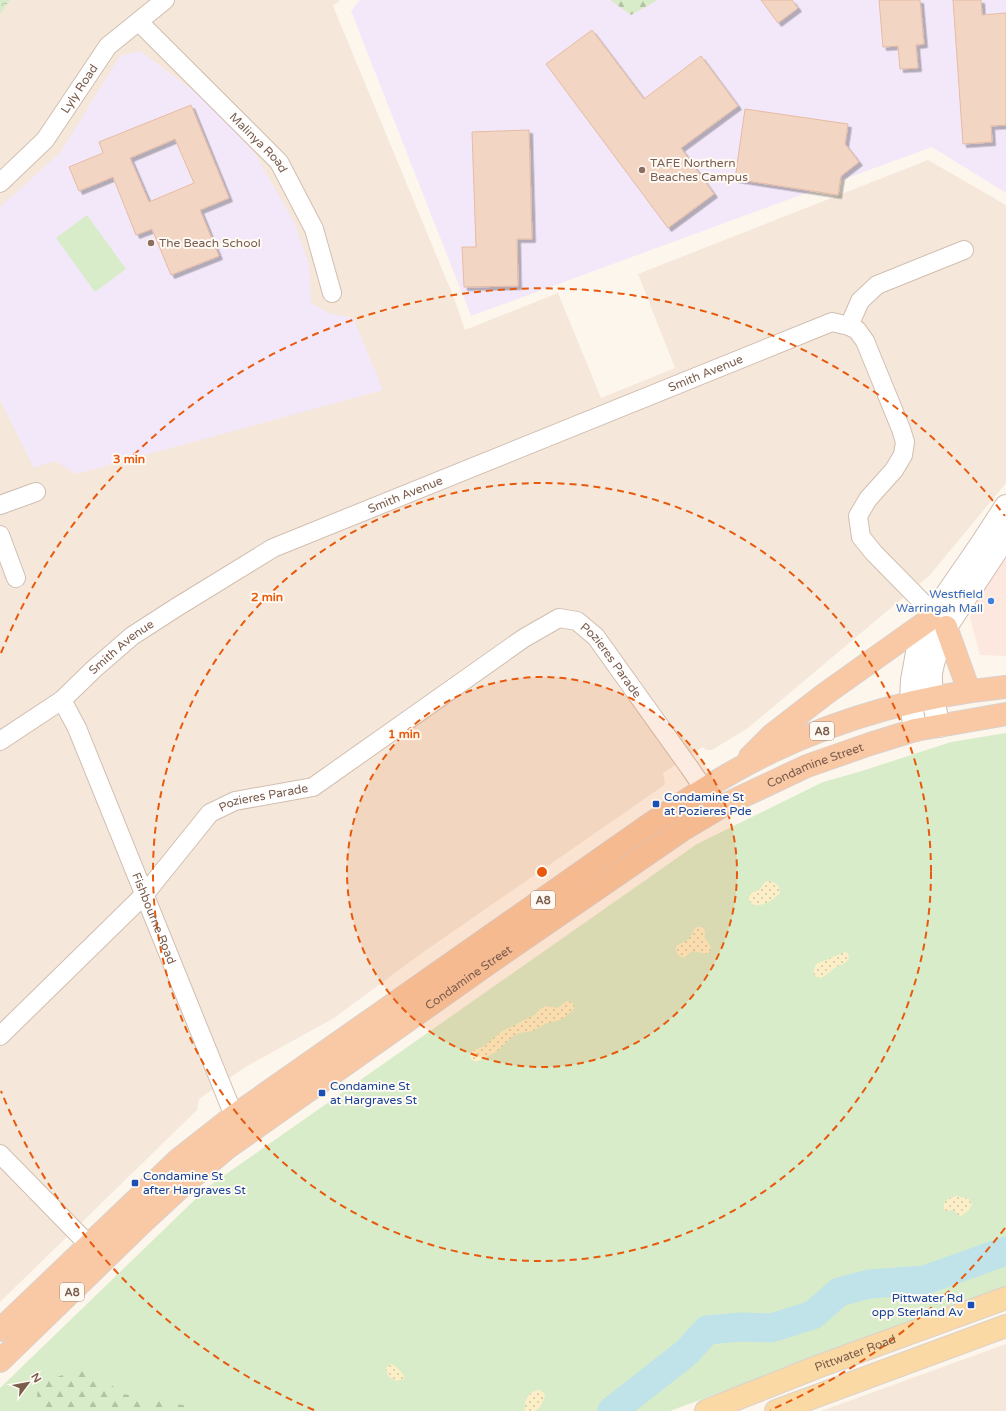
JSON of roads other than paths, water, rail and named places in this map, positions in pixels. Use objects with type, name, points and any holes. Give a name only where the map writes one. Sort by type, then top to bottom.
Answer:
[{"type":"highway","points":[[738,770],[772,735],[825,694],[936,620],[969,691]]},
{"type":"highway","name":"Condamine Street","points":[[0,1330],[88,1244],[178,1160],[234,1116],[646,827],[704,789],[772,751],[809,735],[862,717],[933,697],[1006,686]]},
{"type":"highway","name":"Condamine Street","points":[[0,1361],[143,1222],[184,1184],[227,1148],[496,958],[682,830],[724,805],[807,766],[915,730],[1006,714]]},
{"type":"highway","name":"Fishbourne Road","points":[[234,1116],[243,1137]]},
{"type":"main road","name":"Pittwater Road","points":[[706,1411],[818,1367],[1006,1298]]},
{"type":"main road","points":[[776,1411],[1006,1326]]},
{"type":"street","name":"Lyly Road","points":[[0,184],[45,140],[108,46],[165,0]]},
{"type":"street","name":"Malinya Road","points":[[139,22],[279,162],[314,229],[332,293]]},
{"type":"street","points":[[939,726],[933,697],[931,675],[940,640],[936,620],[861,537],[858,516],[868,499],[894,470],[904,455],[905,442],[865,341],[857,330],[849,326],[860,301],[877,285],[964,250]]},
{"type":"street","name":"Smith Avenue","points":[[0,741],[62,700],[94,669],[132,636],[273,548],[816,328],[832,322],[849,326]]},
{"type":"street","points":[[0,505],[36,492]]},
{"type":"street","points":[[915,730],[911,703],[912,680],[917,653],[978,549],[1006,506]]},
{"type":"street","points":[[0,535],[16,578]]},
{"type":"street","points":[[936,620],[1006,536]]},
{"type":"street","name":"Pozieres Parade","points":[[0,1036],[144,895],[210,813],[235,801],[314,787],[524,638],[560,618],[577,621],[596,637],[690,767],[704,789]]},
{"type":"street","name":"Fishbourne Road","points":[[62,700],[77,728],[234,1116]]},
{"type":"street","points":[[0,1154],[88,1244]]},
{"type":"waterway","points":[[612,1411],[686,1353],[707,1330],[740,1327],[771,1328],[813,1315],[839,1292],[869,1284],[925,1280],[1006,1251]]},
{"type":"place","name":"TAFE Northern Beaches Campus","points":[[642,170]]},
{"type":"place","name":"The Beach School","points":[[151,243]]},
{"type":"place","name":"Westfield Warringah Mall","points":[[991,601]]},
{"type":"place","name":"Condamine St at Pozieres Pde","points":[[656,804]]},
{"type":"place","name":"Condamine St at Hargraves St","points":[[322,1093]]},
{"type":"place","name":"Condamine St after Hargraves St","points":[[135,1183]]},
{"type":"place","name":"Pittwater Rd opp Sterland Av","points":[[971,1305]]}]
